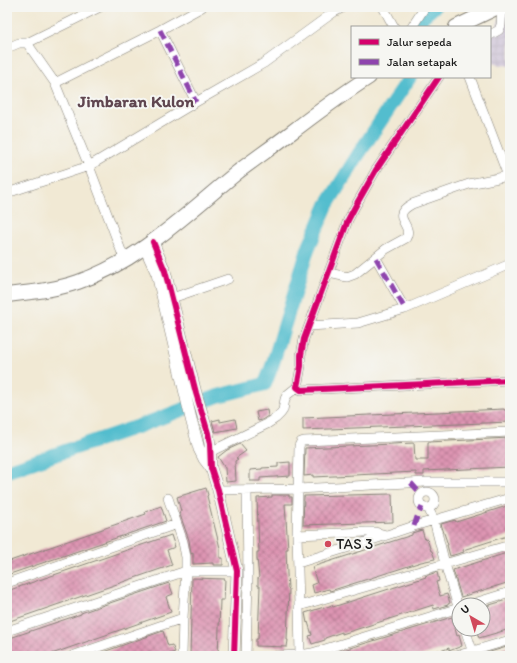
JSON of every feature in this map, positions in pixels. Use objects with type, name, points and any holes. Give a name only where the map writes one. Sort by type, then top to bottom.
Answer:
[{"type":"main road","points":[[458,26],[498,7]]},
{"type":"main road","points":[[7,295],[58,288],[91,277],[125,261],[149,245],[240,170],[368,78]]},
{"type":"street","points":[[7,48],[19,43],[26,43],[100,7]]},
{"type":"street","points":[[55,83],[202,7]]},
{"type":"street","points":[[7,193],[89,166],[264,63],[334,9],[344,7]]},
{"type":"street","points":[[383,7],[393,26]]},
{"type":"street","points":[[413,26],[425,7]]},
{"type":"street","points":[[491,34],[499,30],[501,25],[502,7]]},
{"type":"street","points":[[160,30],[196,102]]},
{"type":"street","points":[[26,43],[55,83],[89,166],[125,261]]},
{"type":"street","points":[[206,452],[261,427],[276,418],[283,410],[285,399],[293,390],[299,377],[302,346],[348,220],[376,170],[438,78]]},
{"type":"street","points":[[329,274],[347,277],[351,276],[386,249],[408,237],[402,216],[402,211],[406,207],[469,184],[509,176],[470,78]]},
{"type":"street","points":[[149,245],[165,271],[172,298],[175,330]]},
{"type":"street","points":[[149,245],[175,330],[191,395],[191,419],[206,452],[218,490],[237,571],[234,656]]},
{"type":"street","points":[[376,258],[405,309]]},
{"type":"street","points":[[309,326],[358,322],[405,309],[509,267]]},
{"type":"street","points":[[172,298],[228,279]]},
{"type":"street","points":[[293,390],[510,380]]},
{"type":"street","points":[[191,395],[203,417],[208,433],[210,444],[206,452]]},
{"type":"street","points":[[300,656],[296,535],[299,446],[301,442],[510,432]]},
{"type":"street","points":[[218,490],[298,489],[412,484],[426,482],[510,482]]},
{"type":"street","points":[[426,482],[425,492],[431,493],[435,499],[433,505],[428,508],[434,520],[445,564],[456,597]]},
{"type":"street","points":[[244,490],[248,579],[246,656]]},
{"type":"street","points":[[168,498],[183,542],[186,557],[182,656]]},
{"type":"street","points":[[298,563],[434,520],[510,498]]},
{"type":"street","points":[[7,583],[177,524]]},
{"type":"street","points":[[296,535],[366,532],[375,532],[386,535]]},
{"type":"street","points":[[299,606],[510,545]]},
{"type":"street","points":[[7,631],[186,571],[237,571]]},
{"type":"street","points":[[491,598],[510,592]]},
{"type":"street","points":[[277,656],[300,656],[312,654],[451,611]]},
{"type":"street","points":[[72,656],[183,618]]},
{"type":"street","points":[[468,637],[473,654]]},
{"type":"street","points":[[456,656],[473,654],[510,640]]},
{"type":"shaded area","points":[[503,7],[510,7],[510,66],[491,63],[491,34],[495,32]]},
{"type":"building","points":[[504,409],[510,410],[510,422],[303,430],[303,418]]},
{"type":"building","points":[[267,410],[268,416],[258,421],[256,412]]},
{"type":"building","points":[[220,419],[220,422],[235,419],[237,428],[215,432],[212,421]]},
{"type":"building","points":[[510,438],[510,467],[424,471],[424,475],[416,475],[416,472],[313,477],[313,475],[304,476],[305,448],[414,443],[415,460],[428,460],[428,442]]},
{"type":"building","points":[[240,444],[246,451],[236,458],[238,459],[235,461],[236,481],[226,482],[225,468],[218,457],[227,450]]},
{"type":"building","points":[[290,462],[290,476],[260,478],[260,481],[250,481],[250,470],[278,467],[278,463]]},
{"type":"building","points":[[206,488],[220,548],[220,558],[223,558],[223,565],[213,565],[213,563],[193,564],[193,553],[191,554],[189,540],[179,512],[181,511],[177,497]]},
{"type":"building","points":[[392,494],[393,522],[303,525],[304,496]]},
{"type":"building","points":[[272,495],[289,495],[289,497],[292,497],[292,504],[285,504],[288,549],[286,549],[287,574],[289,589],[287,647],[256,646],[256,639],[258,639],[260,586],[258,586],[259,578],[257,558],[257,552],[259,552],[257,498],[272,497]]},
{"type":"building","points":[[510,505],[510,535],[463,550],[464,552],[450,556],[441,524],[455,520],[456,522]]},
{"type":"building","points":[[161,506],[166,521],[7,575],[7,562],[146,514],[145,512]]},
{"type":"building","points":[[422,530],[425,540],[427,539],[435,559],[421,562],[330,591],[329,589],[314,593],[312,585],[317,583],[312,567],[412,535],[412,533]]},
{"type":"building","points":[[171,535],[175,547],[167,550],[172,565],[7,622],[7,591]]},
{"type":"building","points":[[510,552],[510,582],[461,597],[453,570]]},
{"type":"building","points":[[437,572],[439,581],[436,582],[440,596],[447,594],[450,603],[448,605],[434,609],[433,605],[342,634],[342,632],[312,644],[309,636],[312,635],[305,613],[332,605],[333,607],[426,577],[425,576]]},
{"type":"building","points":[[192,578],[225,579],[224,600],[220,600],[218,656],[190,656]]},
{"type":"building","points":[[169,583],[173,594],[166,597],[171,612],[46,656],[7,656],[7,639]]},
{"type":"building","points":[[510,599],[510,629],[491,635],[491,605]]},
{"type":"building","points":[[451,617],[451,637],[460,637],[462,646],[449,651],[449,648],[420,656],[327,655]]},
{"type":"building","points":[[163,631],[168,646],[172,645],[175,652],[164,656],[95,656],[95,655]]},
{"type":"building","points":[[510,646],[510,656],[480,656],[480,655]]},
{"type":"waterway","points":[[421,26],[421,18],[434,7]]},
{"type":"waterway","points":[[7,471],[142,425],[218,396],[265,384],[272,366],[308,249],[327,205],[409,78]]},
{"type":"marked path","points":[[160,30],[196,102]]},
{"type":"marked path","points":[[376,258],[405,309]]},
{"type":"marked path","points":[[411,483],[421,494]]},
{"type":"marked path","points":[[414,526],[422,507]]},
{"type":"cycle path","points":[[438,78],[376,170],[348,220],[304,339],[297,387],[301,390],[510,380]]},
{"type":"cycle path","points":[[153,242],[165,271],[196,393],[208,433],[211,468],[218,490],[237,571],[234,656]]},
{"type":"place","name":"TAS 3","points":[[328,544]]},
{"type":"district","name":"Jimbaran Kulon","points":[[136,101]]}]
